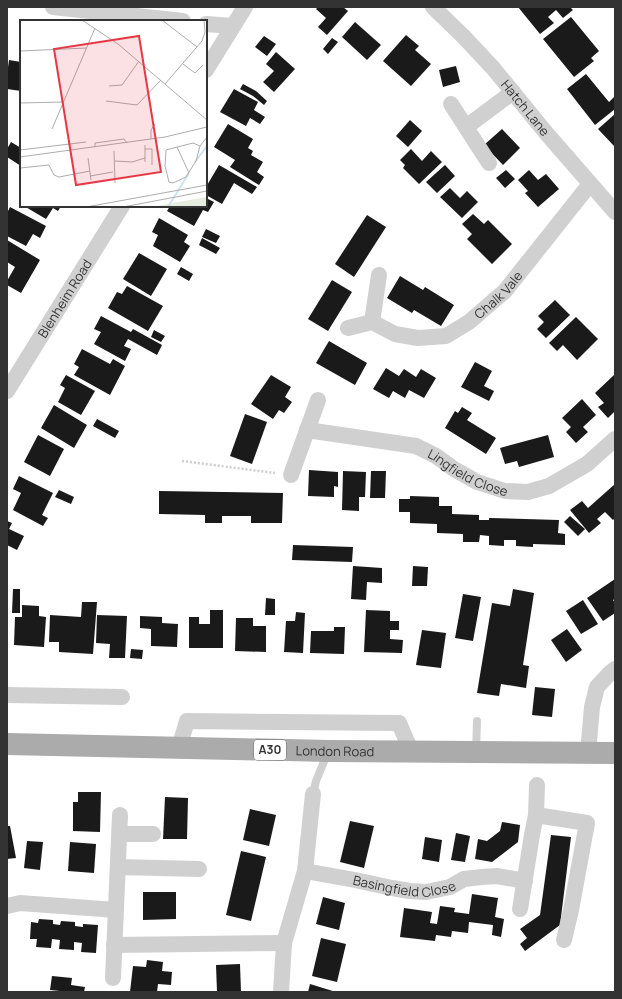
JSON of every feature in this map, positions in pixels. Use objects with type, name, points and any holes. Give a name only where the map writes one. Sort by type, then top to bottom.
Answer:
[{"type":"main road","name":"London Road","points":[[7,744],[179,748],[615,753]]},
{"type":"street","points":[[53,7],[174,20]]},
{"type":"street","points":[[207,68],[245,7]]},
{"type":"street","name":"Hatch Lane","points":[[433,7],[463,36],[513,92],[615,212]]},
{"type":"street","points":[[207,24],[233,26]]},
{"type":"street","points":[[466,127],[513,92]]},
{"type":"street","points":[[451,104],[489,163]]},
{"type":"street","name":"Chalk Vale","points":[[372,322],[395,334],[418,338],[446,336],[452,333],[469,322],[505,291],[590,184]]},
{"type":"street","name":"Blenheim Road","points":[[8,388],[121,207]]},
{"type":"street","points":[[348,328],[372,322],[378,275]]},
{"type":"street","points":[[291,475],[318,400]]},
{"type":"street","name":"Lingfield Close","points":[[307,430],[416,446],[436,456],[454,470],[477,482],[505,491],[528,492],[550,486],[587,464],[615,439]]},
{"type":"street","points":[[588,753],[592,707],[597,687],[615,669]]},
{"type":"street","points":[[7,695],[122,697]]},
{"type":"street","points":[[179,748],[187,721],[399,723],[411,751]]},
{"type":"street","points":[[520,909],[536,815],[537,785]]},
{"type":"street","points":[[281,992],[284,942],[305,871],[313,794]]},
{"type":"street","points":[[113,978],[120,815]]},
{"type":"street","points":[[536,815],[587,823],[564,940]]},
{"type":"street","points":[[120,834],[153,834]]},
{"type":"street","points":[[118,867],[199,869]]},
{"type":"street","name":"Basingfield Close","points":[[305,871],[392,888],[426,892],[450,886],[464,879],[496,876],[525,881]]},
{"type":"street","points":[[7,906],[20,903],[116,910]]},
{"type":"street","points":[[114,945],[284,942]]},
{"type":"lane","points":[[476,752],[477,721]]},
{"type":"lane","points":[[313,794],[316,781],[329,750]]},
{"type":"path","points":[[182,461],[291,475]]},
{"type":"building","points":[[318,7],[343,7],[348,11],[327,35],[318,27],[326,18],[316,9]]},
{"type":"building","points":[[518,7],[570,7],[573,10],[563,18],[556,10],[548,17],[554,23],[540,34]]},
{"type":"building","points":[[571,17],[599,51],[591,58],[594,61],[574,77],[543,39]]},
{"type":"building","points":[[355,22],[381,45],[367,60],[342,37]]},
{"type":"building","points":[[406,35],[419,46],[415,50],[431,64],[411,86],[383,61]]},
{"type":"building","points":[[264,36],[276,44],[267,56],[255,47]]},
{"type":"building","points":[[332,38],[338,42],[328,54],[323,49]]},
{"type":"building","points":[[276,52],[295,69],[274,92],[263,82],[274,71],[266,64]]},
{"type":"building","points":[[9,60],[20,62],[20,91],[7,89]]},
{"type":"building","points":[[456,66],[460,82],[443,87],[439,70]]},
{"type":"building","points":[[586,74],[609,102],[615,96],[615,109],[595,125],[567,89]]},
{"type":"building","points":[[243,84],[256,91],[267,101],[264,105],[253,96],[240,89]]},
{"type":"building","points":[[234,89],[258,102],[254,110],[265,117],[260,124],[250,118],[246,126],[220,112]]},
{"type":"building","points":[[615,114],[615,145],[614,146],[598,129]]},
{"type":"building","points":[[410,120],[422,131],[408,147],[396,136]]},
{"type":"building","points":[[228,124],[253,139],[248,148],[253,151],[251,155],[263,162],[257,172],[264,177],[259,185],[230,167],[235,160],[214,147]]},
{"type":"building","points":[[502,129],[520,148],[503,165],[484,145]]},
{"type":"building","points":[[11,142],[20,147],[20,165],[7,157],[7,149]]},
{"type":"building","points":[[411,149],[422,161],[431,151],[442,162],[419,184],[403,168],[405,165],[400,160]]},
{"type":"building","points":[[219,165],[257,187],[252,194],[234,183],[222,204],[207,196],[207,185]]},
{"type":"building","points":[[445,165],[455,176],[437,193],[426,182]]},
{"type":"building","points":[[506,170],[515,179],[505,188],[496,178]]},
{"type":"building","points":[[529,170],[538,180],[546,174],[559,189],[538,207],[525,193],[528,191],[518,180]]},
{"type":"building","points":[[450,188],[460,198],[467,191],[478,202],[462,218],[440,197]]},
{"type":"building","points":[[207,198],[214,202],[208,212],[203,210],[194,226],[167,211],[169,207],[207,207]]},
{"type":"building","points":[[10,207],[46,226],[40,238],[33,234],[26,246],[7,236],[7,213]]},
{"type":"building","points":[[26,207],[60,207],[58,211],[53,208],[46,219]]},
{"type":"building","points":[[473,214],[484,224],[488,220],[512,244],[492,264],[467,239],[472,234],[462,224]]},
{"type":"building","points":[[367,215],[386,227],[354,277],[335,264]]},
{"type":"building","points":[[159,218],[188,235],[184,242],[190,246],[180,262],[153,246],[158,235],[152,232]]},
{"type":"building","points":[[206,229],[220,236],[216,243],[202,237]]},
{"type":"building","points":[[202,238],[220,248],[216,254],[199,245]]},
{"type":"building","points":[[7,240],[40,260],[21,293],[7,285],[7,281],[15,267],[7,262]]},
{"type":"building","points":[[139,253],[167,269],[151,296],[123,279]]},
{"type":"building","points":[[181,267],[193,274],[189,281],[177,274]]},
{"type":"building","points":[[400,276],[423,290],[425,287],[454,305],[441,326],[414,310],[412,313],[387,298]]},
{"type":"building","points":[[332,280],[352,292],[328,331],[308,319]]},
{"type":"building","points":[[127,286],[163,306],[148,331],[108,308],[117,292],[122,294]]},
{"type":"building","points":[[555,300],[570,315],[546,338],[537,329],[544,322],[538,316]]},
{"type":"building","points":[[101,316],[131,332],[133,329],[162,345],[157,355],[128,339],[124,346],[131,349],[125,361],[94,344],[101,332],[94,329]]},
{"type":"building","points":[[576,317],[598,339],[577,360],[563,345],[557,351],[549,343]]},
{"type":"building","points":[[154,330],[165,336],[161,342],[151,337]]},
{"type":"building","points":[[329,341],[367,363],[355,385],[316,363]]},
{"type":"building","points":[[82,349],[110,364],[113,359],[125,366],[110,395],[74,375],[79,367],[74,364]]},
{"type":"building","points":[[475,362],[492,371],[484,386],[494,391],[489,401],[461,387]]},
{"type":"building","points":[[386,368],[399,376],[404,369],[416,377],[421,369],[436,378],[424,398],[409,390],[405,398],[393,391],[389,398],[373,389]]},
{"type":"building","points":[[66,375],[95,391],[81,415],[58,402],[65,388],[60,385]]},
{"type":"building","points":[[271,375],[291,387],[285,397],[292,402],[284,413],[279,410],[273,419],[251,404]]},
{"type":"building","points":[[614,375],[615,411],[608,418],[598,407],[604,403],[595,393]]},
{"type":"building","points":[[582,399],[596,415],[583,427],[588,432],[576,443],[566,432],[571,427],[562,418]]},
{"type":"building","points":[[54,405],[87,425],[74,448],[41,428]]},
{"type":"building","points":[[462,407],[472,413],[467,420],[496,438],[486,454],[445,428],[455,411],[458,413]]},
{"type":"building","points":[[245,414],[267,422],[252,464],[230,456]]},
{"type":"building","points":[[97,419],[119,431],[115,438],[93,426]]},
{"type":"building","points":[[38,435],[64,449],[50,476],[24,462]]},
{"type":"building","points":[[548,435],[554,457],[519,467],[517,461],[505,464],[500,448]]},
{"type":"building","points":[[309,470],[338,472],[338,487],[334,486],[334,497],[308,496]]},
{"type":"building","points":[[343,471],[366,472],[365,497],[359,497],[359,511],[342,510]]},
{"type":"building","points":[[371,471],[386,471],[385,498],[370,498]]},
{"type":"building","points":[[19,476],[53,493],[42,515],[48,518],[43,526],[13,510],[21,493],[13,489]]},
{"type":"building","points":[[615,484],[615,518],[613,520],[605,512],[597,519],[601,523],[589,533],[570,510],[582,501],[588,508]]},
{"type":"building","points":[[59,490],[74,497],[71,504],[55,497]]},
{"type":"building","points":[[159,491],[283,493],[282,523],[251,523],[251,516],[222,516],[222,523],[205,523],[205,515],[159,514]]},
{"type":"building","points":[[410,496],[439,497],[439,506],[452,506],[452,514],[479,515],[479,520],[489,520],[489,518],[559,520],[558,533],[565,534],[565,545],[533,544],[533,547],[516,546],[516,540],[504,540],[504,546],[489,545],[489,536],[480,535],[479,542],[463,542],[463,534],[437,533],[437,524],[410,523],[410,512],[399,512],[399,499],[410,499]]},
{"type":"building","points":[[570,516],[585,529],[578,536],[564,522]]},
{"type":"building","points":[[7,521],[12,523],[9,529],[24,536],[17,550],[7,545]]},
{"type":"building","points":[[293,545],[353,547],[352,562],[292,560]]},
{"type":"building","points":[[353,566],[382,568],[382,583],[367,582],[366,600],[351,599]]},
{"type":"building","points":[[413,566],[428,567],[427,586],[412,586]]},
{"type":"building","points":[[615,579],[615,599],[613,600],[615,603],[615,613],[603,621],[587,598]]},
{"type":"building","points":[[13,589],[20,589],[20,613],[12,613]]},
{"type":"building","points":[[513,589],[534,593],[523,665],[529,666],[526,688],[501,684],[499,696],[477,693],[492,603],[510,606]]},
{"type":"building","points":[[463,594],[481,597],[473,641],[455,638]]},
{"type":"building","points":[[266,598],[275,599],[275,615],[265,615]]},
{"type":"building","points":[[583,600],[598,624],[581,634],[566,611]]},
{"type":"building","points":[[82,602],[97,602],[93,654],[59,652],[59,642],[49,642],[50,615],[81,617]]},
{"type":"building","points":[[22,605],[39,606],[39,616],[46,617],[44,647],[14,645],[15,617],[22,617]]},
{"type":"building","points":[[210,610],[223,610],[223,648],[189,648],[189,617],[199,617],[199,624],[210,624]]},
{"type":"building","points":[[366,610],[390,611],[390,621],[399,621],[399,630],[390,630],[390,639],[403,640],[402,653],[364,652]]},
{"type":"building","points":[[296,612],[305,613],[303,653],[284,652],[286,621],[295,621]]},
{"type":"building","points":[[97,615],[127,616],[125,658],[109,658],[110,644],[96,643]]},
{"type":"building","points":[[140,616],[162,617],[162,623],[178,624],[177,647],[151,646],[151,629],[140,628]]},
{"type":"building","points":[[236,618],[253,618],[253,626],[266,626],[266,652],[235,651]]},
{"type":"building","points":[[334,627],[345,627],[344,654],[310,653],[311,631],[334,631]]},
{"type":"building","points":[[567,629],[582,650],[566,662],[551,640]]},
{"type":"building","points":[[422,630],[446,633],[441,668],[416,665]]},
{"type":"building","points":[[131,649],[143,650],[142,659],[130,658]]},
{"type":"building","points":[[535,687],[555,689],[552,717],[532,715]]},
{"type":"building","points":[[78,792],[101,792],[100,832],[73,831],[73,802],[78,802]]},
{"type":"building","points":[[165,797],[188,798],[187,839],[163,839]]},
{"type":"building","points":[[250,809],[276,815],[269,846],[243,840]]},
{"type":"building","points":[[350,821],[374,826],[364,868],[340,862]]},
{"type":"building","points":[[502,822],[520,825],[518,842],[492,862],[475,859],[478,839],[487,841],[500,831]]},
{"type":"building","points":[[7,826],[10,826],[16,858],[7,859]]},
{"type":"building","points":[[456,833],[470,836],[465,862],[451,860]]},
{"type":"building","points":[[551,835],[571,837],[560,925],[525,951],[520,944],[527,938],[520,929],[540,915]]},
{"type":"building","points":[[425,837],[442,840],[439,862],[422,859]]},
{"type":"building","points":[[27,841],[43,842],[40,870],[24,868]]},
{"type":"building","points":[[70,842],[96,844],[94,873],[68,871]]},
{"type":"building","points":[[241,851],[266,857],[251,921],[226,915]]},
{"type":"building","points":[[143,892],[176,892],[176,919],[143,920]]},
{"type":"building","points":[[472,894],[498,898],[495,917],[504,919],[501,937],[492,935],[493,925],[469,922],[468,933],[452,931],[451,937],[436,935],[435,941],[400,937],[404,908],[432,912],[430,923],[437,924],[440,906],[455,908],[454,912],[469,914]]},
{"type":"building","points":[[323,897],[345,903],[339,930],[316,924]]},
{"type":"building","points":[[39,919],[53,920],[53,924],[60,925],[61,921],[75,922],[75,926],[83,927],[83,924],[98,925],[96,953],[81,952],[82,943],[74,942],[74,950],[59,949],[60,940],[52,939],[51,948],[36,947],[37,939],[30,939],[31,922],[38,923]]},
{"type":"building","points":[[321,938],[346,944],[337,982],[312,976]]},
{"type":"building","points":[[147,960],[163,962],[162,971],[172,972],[171,985],[158,984],[157,992],[130,992],[133,966],[146,967]]},
{"type":"building","points":[[240,964],[241,992],[217,992],[216,965]]},
{"type":"building","points":[[52,976],[72,978],[71,985],[85,987],[84,992],[60,992],[50,990]]},
{"type":"building","points":[[310,984],[336,992],[308,992]]}]
